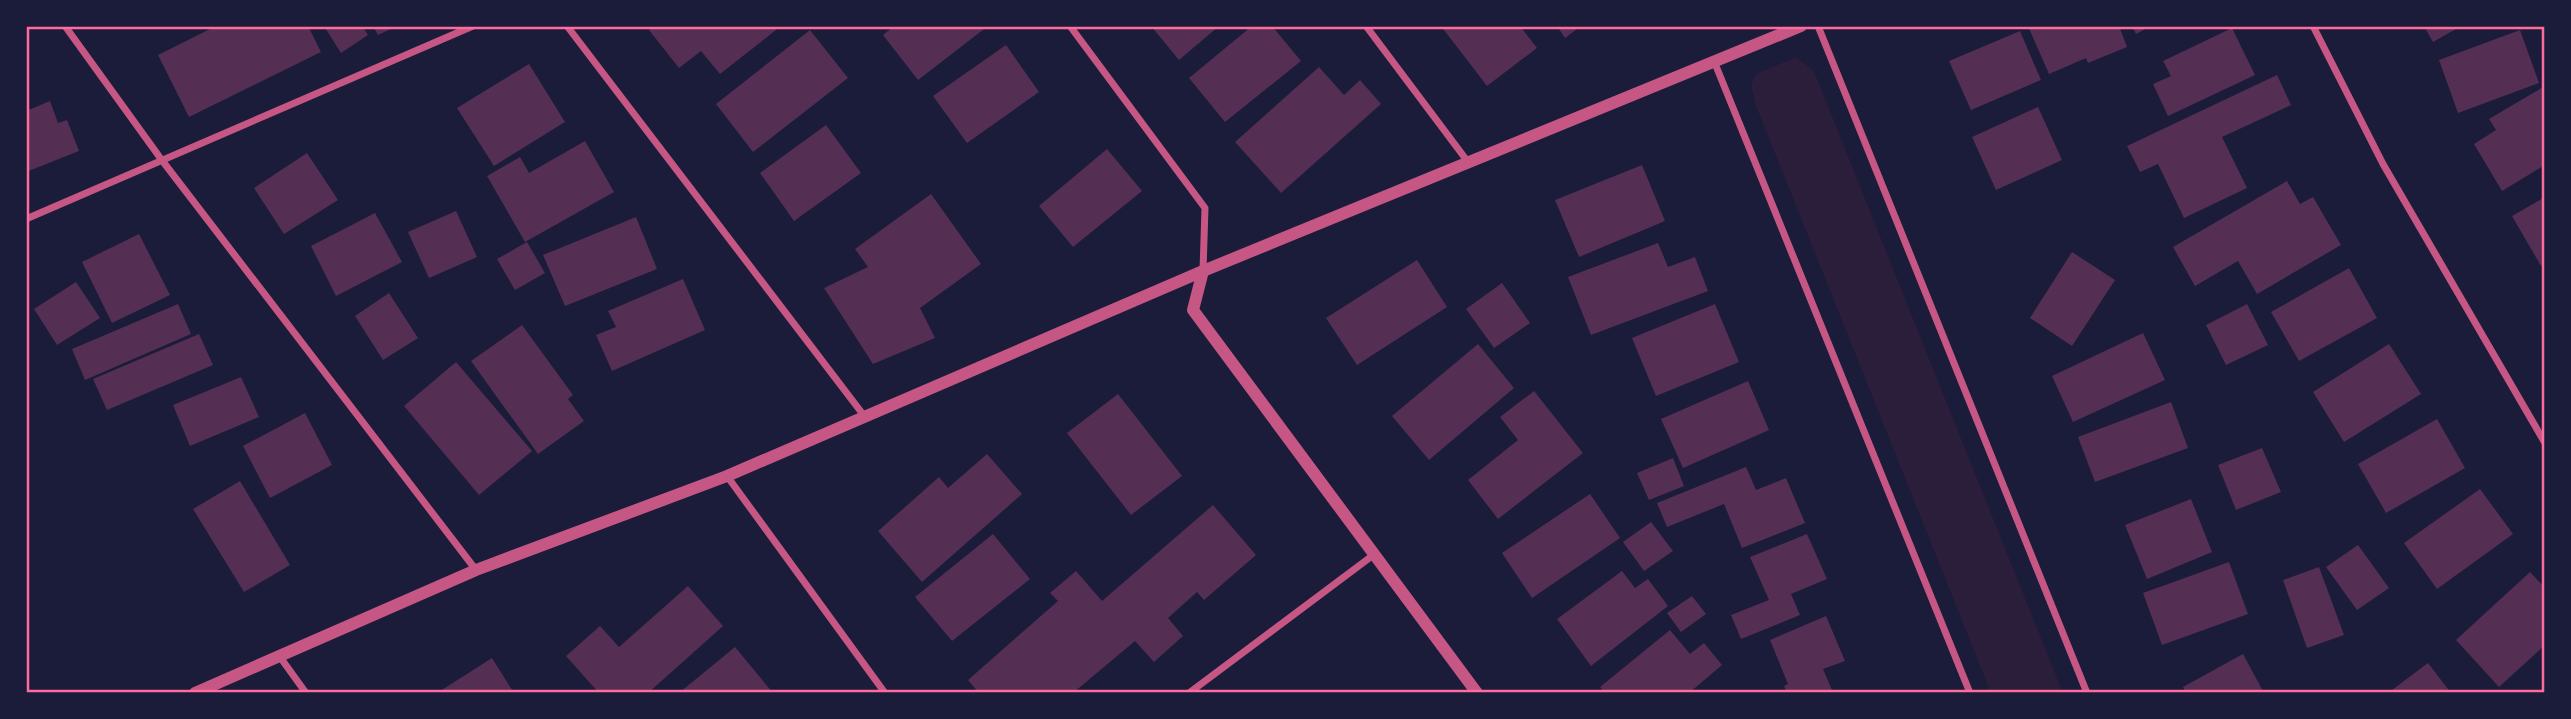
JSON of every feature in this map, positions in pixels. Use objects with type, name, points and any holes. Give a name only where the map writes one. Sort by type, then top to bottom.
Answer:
[{"type":"street","points":[[65,26],[161,159],[476,570]]},
{"type":"street","points":[[26,219],[473,26]]},
{"type":"street","points":[[567,26],[866,417]]},
{"type":"street","points":[[1070,26],[1205,208],[1203,271],[1193,310],[1477,693]]},
{"type":"street","points":[[1366,26],[1468,162]]},
{"type":"street","points":[[195,693],[476,570],[727,476],[1203,271],[1801,26]]},
{"type":"street","points":[[1818,26],[2087,693]]},
{"type":"street","points":[[2313,26],[2383,164],[2545,443]]},
{"type":"street","points":[[1714,61],[1970,693]]},
{"type":"street","points":[[727,476],[885,693]]},
{"type":"street","points":[[1189,693],[1373,556]]},
{"type":"street","points":[[279,657],[306,693]]},
{"type":"shaded area","points":[[1796,57],[1814,71],[2063,693],[1991,693],[1756,106],[1751,85],[1756,74]]},
{"type":"building","points":[[216,26],[308,26],[321,52],[189,117],[158,55]]},
{"type":"building","points":[[324,26],[362,26],[368,35],[341,53]]},
{"type":"building","points":[[373,26],[397,26],[378,35]]},
{"type":"building","points":[[654,26],[781,26],[720,74],[701,51],[679,68],[649,30]]},
{"type":"building","points":[[894,26],[988,26],[918,80],[883,35]]},
{"type":"building","points":[[1151,26],[1219,26],[1179,60]]},
{"type":"building","points":[[1252,26],[1272,26],[1301,61],[1225,122],[1189,78]]},
{"type":"building","points":[[1441,26],[1520,26],[1537,48],[1487,86]]},
{"type":"building","points":[[1557,26],[1581,26],[1565,38]]},
{"type":"building","points":[[2028,26],[2119,26],[2127,47],[2088,63],[2086,58],[2049,74]]},
{"type":"building","points":[[2132,26],[2151,26],[2136,34]]},
{"type":"building","points":[[2424,26],[2461,26],[2433,42]]},
{"type":"building","points":[[2232,28],[2255,75],[2168,116],[2153,84],[2171,76],[2163,61]]},
{"type":"building","points":[[810,30],[848,78],[753,152],[716,104]]},
{"type":"building","points":[[2520,30],[2539,83],[2458,113],[2439,60]]},
{"type":"building","points":[[2020,31],[2041,80],[1971,110],[1949,61]]},
{"type":"building","points":[[1006,45],[1039,92],[967,143],[933,96]]},
{"type":"building","points":[[529,64],[565,122],[494,166],[457,108]]},
{"type":"building","points":[[1319,67],[1344,95],[1360,80],[1381,104],[1281,193],[1235,142]]},
{"type":"building","points":[[2277,75],[2291,105],[2222,137],[2247,188],[2184,218],[2158,164],[2140,172],[2127,146]]},
{"type":"building","points":[[2545,86],[2545,165],[2502,191],[2474,144],[2496,130],[2489,119]]},
{"type":"building","points":[[50,101],[58,123],[67,120],[79,151],[26,172],[26,111]]},
{"type":"building","points":[[2038,107],[2062,160],[1996,190],[1972,137]]},
{"type":"building","points":[[826,125],[861,173],[794,221],[760,173]]},
{"type":"building","points":[[585,141],[614,192],[525,242],[487,176],[520,157],[529,173]]},
{"type":"building","points":[[1107,149],[1142,191],[1073,247],[1039,206]]},
{"type":"building","points":[[307,153],[338,200],[284,234],[254,188]]},
{"type":"building","points":[[1642,165],[1665,221],[1579,257],[1555,200]]},
{"type":"building","points":[[2287,181],[2300,204],[2313,197],[2341,245],[2257,294],[2238,261],[2195,286],[2173,247]]},
{"type":"building","points":[[931,194],[981,264],[920,308],[935,338],[873,364],[824,288],[868,267],[855,249]]},
{"type":"building","points":[[2545,197],[2545,263],[2541,266],[2512,216]]},
{"type":"building","points":[[456,211],[477,257],[429,278],[408,232]]},
{"type":"building","points":[[375,213],[402,262],[336,296],[311,246]]},
{"type":"building","points":[[636,217],[657,269],[565,306],[543,255]]},
{"type":"building","points":[[139,234],[170,295],[112,323],[82,262]]},
{"type":"building","points":[[527,242],[545,273],[515,290],[497,259]]},
{"type":"building","points":[[1658,243],[1668,267],[1695,257],[1708,291],[1591,335],[1568,277]]},
{"type":"building","points":[[2072,252],[2115,280],[2072,346],[2030,318]]},
{"type":"building","points":[[1417,260],[1447,307],[1357,365],[1326,318]]},
{"type":"building","points":[[2349,268],[2377,318],[2299,361],[2271,312]]},
{"type":"building","points":[[683,279],[705,330],[612,371],[596,335],[616,327],[608,311]]},
{"type":"building","points":[[76,282],[100,318],[57,345],[34,309]]},
{"type":"building","points":[[1502,283],[1530,323],[1494,348],[1466,309]]},
{"type":"building","points":[[389,293],[418,338],[383,360],[355,316]]},
{"type":"building","points":[[178,304],[191,334],[85,380],[72,349]]},
{"type":"building","points":[[1715,304],[1739,362],[1656,396],[1632,338]]},
{"type":"building","points":[[2247,304],[2268,345],[2226,365],[2206,325]]},
{"type":"building","points":[[522,325],[573,395],[568,399],[584,421],[538,454],[471,361]]},
{"type":"building","points":[[2143,333],[2165,380],[2073,422],[2052,376]]},
{"type":"building","points":[[199,334],[213,365],[107,410],[93,379]]},
{"type":"building","points":[[1478,344],[1514,388],[1429,460],[1392,416]]},
{"type":"building","points":[[2389,344],[2421,394],[2344,442],[2313,392]]},
{"type":"building","points":[[456,362],[532,451],[479,495],[404,406]]},
{"type":"building","points":[[241,377],[259,417],[190,446],[173,405]]},
{"type":"building","points":[[1748,381],[1769,430],[1683,468],[1661,419]]},
{"type":"building","points":[[1534,391],[1583,453],[1498,519],[1468,480],[1518,440],[1500,417]]},
{"type":"building","points":[[1118,394],[1182,476],[1131,515],[1067,433]]},
{"type":"building","points":[[2171,402],[2188,448],[2095,482],[2078,437]]},
{"type":"building","points":[[305,413],[332,465],[270,498],[243,446]]},
{"type":"building","points":[[2437,419],[2465,468],[2386,513],[2358,464]]},
{"type":"building","points":[[2262,448],[2281,492],[2236,510],[2218,465]]},
{"type":"building","points":[[987,454],[1022,494],[922,582],[878,531],[939,477],[948,488]]},
{"type":"building","points":[[1673,458],[1684,486],[1649,500],[1637,473]]},
{"type":"building","points":[[1746,467],[1756,490],[1786,478],[1805,523],[1742,548],[1724,504],[1667,527],[1657,503]]},
{"type":"building","points":[[240,481],[290,565],[244,592],[193,509]]},
{"type":"building","points":[[2480,489],[2513,534],[2437,589],[2404,543]]},
{"type":"building","points":[[1590,494],[1620,538],[1532,598],[1502,553]]},
{"type":"building","points":[[2191,499],[2212,552],[2147,579],[2125,525]]},
{"type":"building","points":[[1213,505],[1256,555],[1204,600],[1197,592],[1168,618],[1183,636],[1154,662],[1135,641],[1073,693],[979,693],[968,680],[1058,601],[1050,593],[1076,571],[1102,601]]},
{"type":"building","points":[[1651,522],[1673,551],[1644,571],[1623,542]]},
{"type":"building","points":[[993,534],[1030,579],[952,641],[915,597]]},
{"type":"building","points":[[1807,534],[1827,579],[1791,594],[1800,615],[1741,639],[1731,615],[1769,600],[1750,557]]},
{"type":"building","points":[[2358,545],[2389,588],[2357,610],[2326,567]]},
{"type":"building","points":[[2229,562],[2248,614],[2162,645],[2143,593]]},
{"type":"building","points":[[2319,567],[2344,635],[2307,648],[2283,580]]},
{"type":"building","points":[[1622,571],[1635,588],[1648,579],[1668,606],[1591,666],[1557,619]]},
{"type":"building","points":[[2530,572],[2545,588],[2545,645],[2499,687],[2456,640]]},
{"type":"building","points":[[688,586],[723,626],[648,693],[599,693],[566,656],[600,626],[619,647]]},
{"type":"building","points":[[1692,596],[1706,614],[1681,632],[1667,613]]},
{"type":"building","points":[[1826,616],[1845,661],[1823,669],[1832,690],[1787,693],[1784,686],[1788,684],[1770,640]]},
{"type":"building","points":[[1670,630],[1690,654],[1704,643],[1722,665],[1689,693],[1605,693],[1600,687]]},
{"type":"building","points":[[735,647],[773,693],[679,693]]},
{"type":"building","points":[[2243,654],[2264,693],[2186,693],[2183,687]]},
{"type":"building","points":[[492,658],[514,693],[437,693]]},
{"type":"building","points":[[2428,663],[2451,693],[2388,693]]}]
